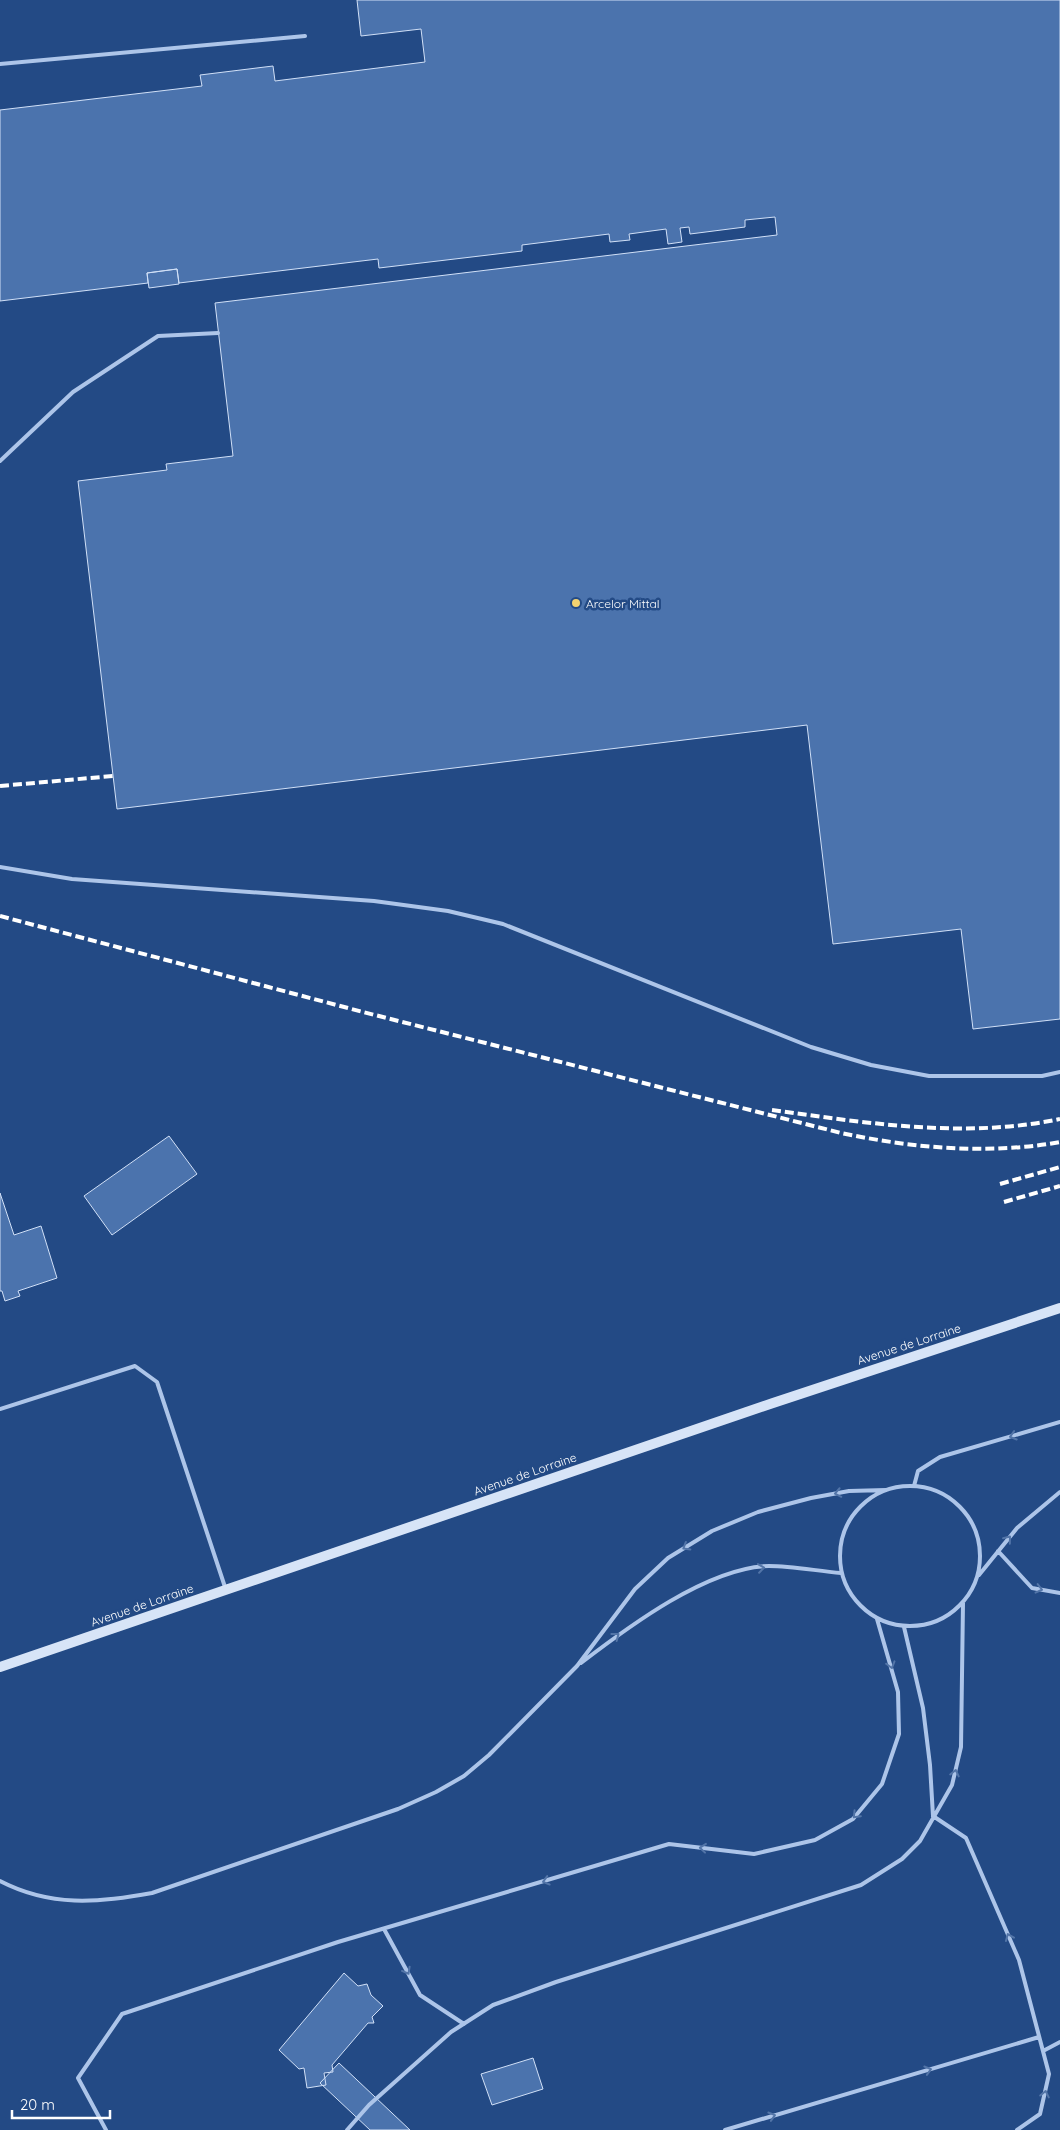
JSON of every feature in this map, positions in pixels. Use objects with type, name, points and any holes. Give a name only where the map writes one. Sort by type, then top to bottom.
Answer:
[{"type":"main road","name":"Avenue de Lorraine","points":[[0,1667],[773,1403],[1060,1308]]},
{"type":"lane","points":[[0,64],[305,36]]},
{"type":"lane","points":[[0,461],[73,392],[158,336],[218,333]]},
{"type":"lane","points":[[0,867],[72,879],[374,901],[448,911],[503,924],[811,1047],[871,1065],[929,1076],[1042,1076],[1060,1072]]},
{"type":"lane","points":[[0,1409],[135,1366],[157,1382],[226,1590]]},
{"type":"lane","points":[[914,1486],[918,1471],[940,1457],[1060,1422]]},
{"type":"lane","points":[[978,1577],[981,1556],[978,1535],[968,1516],[953,1500],[935,1490],[914,1486],[900,1486],[886,1490],[868,1500],[850,1520],[843,1532],[839,1553],[841,1573],[849,1594],[864,1610],[883,1622],[904,1627],[926,1625],[946,1617],[963,1603],[972,1591],[978,1577],[1017,1528],[1060,1492]]},
{"type":"lane","points":[[0,1881],[40,1897],[82,1902],[116,1900],[152,1893],[398,1809],[436,1792],[464,1776],[489,1755],[577,1666],[635,1589],[668,1558],[712,1531],[758,1512],[849,1490],[886,1490]]},
{"type":"lane","points":[[998,1551],[1032,1588],[1060,1593]]},
{"type":"lane","points":[[577,1666],[627,1628],[675,1598],[731,1572],[768,1566],[841,1573]]},
{"type":"lane","points":[[347,2130],[369,2105],[451,2032],[493,2005],[556,1982],[861,1884],[902,1859],[920,1840],[952,1785],[960,1747],[963,1603]]},
{"type":"lane","points":[[106,2130],[78,2078],[122,2014],[384,1929],[669,1844],[754,1854],[816,1840],[853,1819],[882,1784],[898,1734],[898,1692],[877,1619]]},
{"type":"lane","points":[[904,1627],[922,1708],[930,1765],[933,1816]]},
{"type":"lane","points":[[933,1816],[966,1838],[1019,1960],[1048,2074],[1040,2114],[1017,2130]]},
{"type":"lane","points":[[384,1929],[420,1995],[464,2024]]},
{"type":"lane","points":[[725,2130],[1039,2037]]},
{"type":"lane","points":[[1043,2051],[1060,2042]]},
{"type":"building","name":"Arcelor Mittal","points":[[357,0],[1060,0],[1060,1019],[973,1029],[961,929],[833,944],[807,725],[117,809],[78,481],[167,470],[166,464],[233,456],[215,303],[777,235],[775,217],[745,220],[745,227],[690,234],[689,227],[680,228],[682,242],[668,244],[666,229],[629,234],[630,240],[610,242],[609,234],[522,245],[522,251],[379,268],[378,259],[179,283],[177,269],[147,273],[148,283],[0,301],[0,110],[202,86],[200,75],[273,66],[275,81],[425,62],[421,29],[361,36]]},
{"type":"building","points":[[177,269],[179,284],[149,288],[147,273]]},
{"type":"building","points":[[169,1136],[197,1174],[112,1235],[84,1196]]},
{"type":"building","points":[[0,1193],[14,1235],[41,1226],[57,1278],[18,1291],[20,1296],[5,1301],[2,1291],[0,1291]]},
{"type":"building","points":[[344,1973],[358,1986],[367,1984],[371,1995],[383,2006],[372,2017],[374,2023],[368,2023],[332,2065],[333,2072],[324,2073],[326,2085],[307,2088],[304,2068],[299,2069],[279,2050]]},
{"type":"building","points":[[533,2058],[543,2089],[492,2105],[481,2074]]},
{"type":"building","points":[[339,2063],[410,2130],[370,2130],[320,2083]]},
{"type":"railway","points":[[0,786],[113,776]]},
{"type":"railway","points":[[0,916],[363,1012],[841,1133],[895,1143],[950,1148],[1005,1148],[1060,1142]]},
{"type":"railway","points":[[772,1110],[916,1127],[988,1128],[1060,1119]]},
{"type":"railway","points":[[1000,1184],[1060,1167]]},
{"type":"railway","points":[[1004,1202],[1060,1186]]},
{"type":"place","name":"Arcelor Mittal","points":[[576,603]]}]
